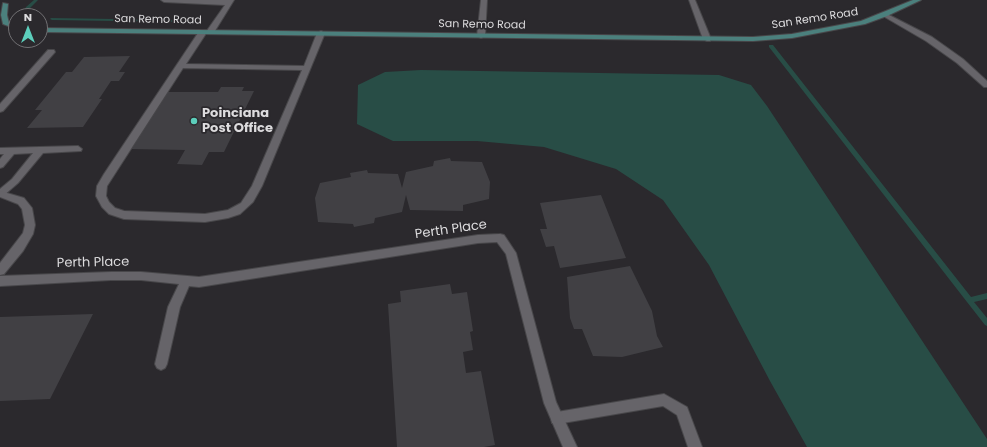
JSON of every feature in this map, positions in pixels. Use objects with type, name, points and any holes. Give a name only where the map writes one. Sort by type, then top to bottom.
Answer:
[{"type":"street","points":[[164,0],[230,1]]},
{"type":"street","points":[[481,36],[484,0]]},
{"type":"street","points":[[692,0],[707,39]]},
{"type":"street","name":"San Remo Road","points":[[48,30],[753,39],[792,36],[863,23],[918,0]]},
{"type":"street","points":[[230,1],[180,66],[114,165],[102,186],[101,196],[105,204],[112,211],[124,215],[215,217],[237,211],[250,199],[321,33]]},
{"type":"street","points":[[5,4],[4,15],[6,24],[8,25]]},
{"type":"street","points":[[885,15],[930,39],[960,61],[987,85]]},
{"type":"street","points":[[0,109],[51,52]]},
{"type":"street","points":[[180,66],[306,68]]},
{"type":"street","points":[[0,151],[78,149]]},
{"type":"street","points":[[0,165],[12,150]]},
{"type":"street","points":[[0,194],[14,181],[40,150]]},
{"type":"street","points":[[0,194],[21,201],[27,208],[30,225],[28,234],[19,248],[4,256],[0,271]]},
{"type":"street","name":"Perth Place","points":[[0,281],[90,276],[141,276],[200,282],[478,239],[500,238],[511,253],[550,403],[570,447]]},
{"type":"street","points":[[161,364],[174,307],[186,280]]},
{"type":"street","points":[[557,418],[664,400],[682,411],[695,447]]},
{"type":"shaded area","points":[[421,70],[719,75],[751,85],[767,106],[987,439],[987,447],[807,447],[770,381],[709,265],[663,200],[616,169],[544,147],[477,141],[393,141],[357,124],[358,85],[385,72]]},
{"type":"building","points":[[130,56],[119,72],[125,72],[119,81],[111,81],[99,99],[102,99],[83,127],[27,128],[42,110],[35,110],[66,72],[72,72],[84,57]]},
{"type":"building","name":"Poinciana Post Office","points":[[221,87],[244,87],[242,91],[254,91],[224,152],[209,152],[202,165],[177,164],[185,150],[131,149],[168,92],[218,92]]},
{"type":"building","points":[[450,158],[451,161],[482,162],[490,182],[489,199],[463,205],[463,211],[410,210],[406,195],[402,212],[375,218],[374,223],[354,227],[353,224],[318,222],[315,198],[320,183],[351,177],[350,173],[367,170],[368,173],[398,174],[402,188],[406,172],[433,166],[434,161]]},
{"type":"building","points":[[601,195],[626,258],[560,268],[554,246],[546,247],[540,229],[547,229],[540,203]]},
{"type":"building","points":[[630,266],[652,311],[657,336],[663,347],[622,357],[593,356],[582,329],[574,329],[570,318],[567,277]]},
{"type":"building","points":[[450,284],[452,294],[467,292],[473,331],[470,332],[473,350],[463,352],[466,373],[481,371],[495,445],[484,447],[397,447],[388,304],[401,302],[400,291]]},
{"type":"building","points":[[93,314],[50,399],[0,401],[0,317]]},
{"type":"waterway","points":[[27,8],[36,0]]},
{"type":"waterway","points":[[52,19],[179,21]]},
{"type":"waterway","points":[[771,46],[969,300]]},
{"type":"waterway","points":[[969,300],[987,296]]},
{"type":"waterway","points":[[969,300],[987,323]]},
{"type":"place","name":"Poinciana Post Office","points":[[194,121]]}]
